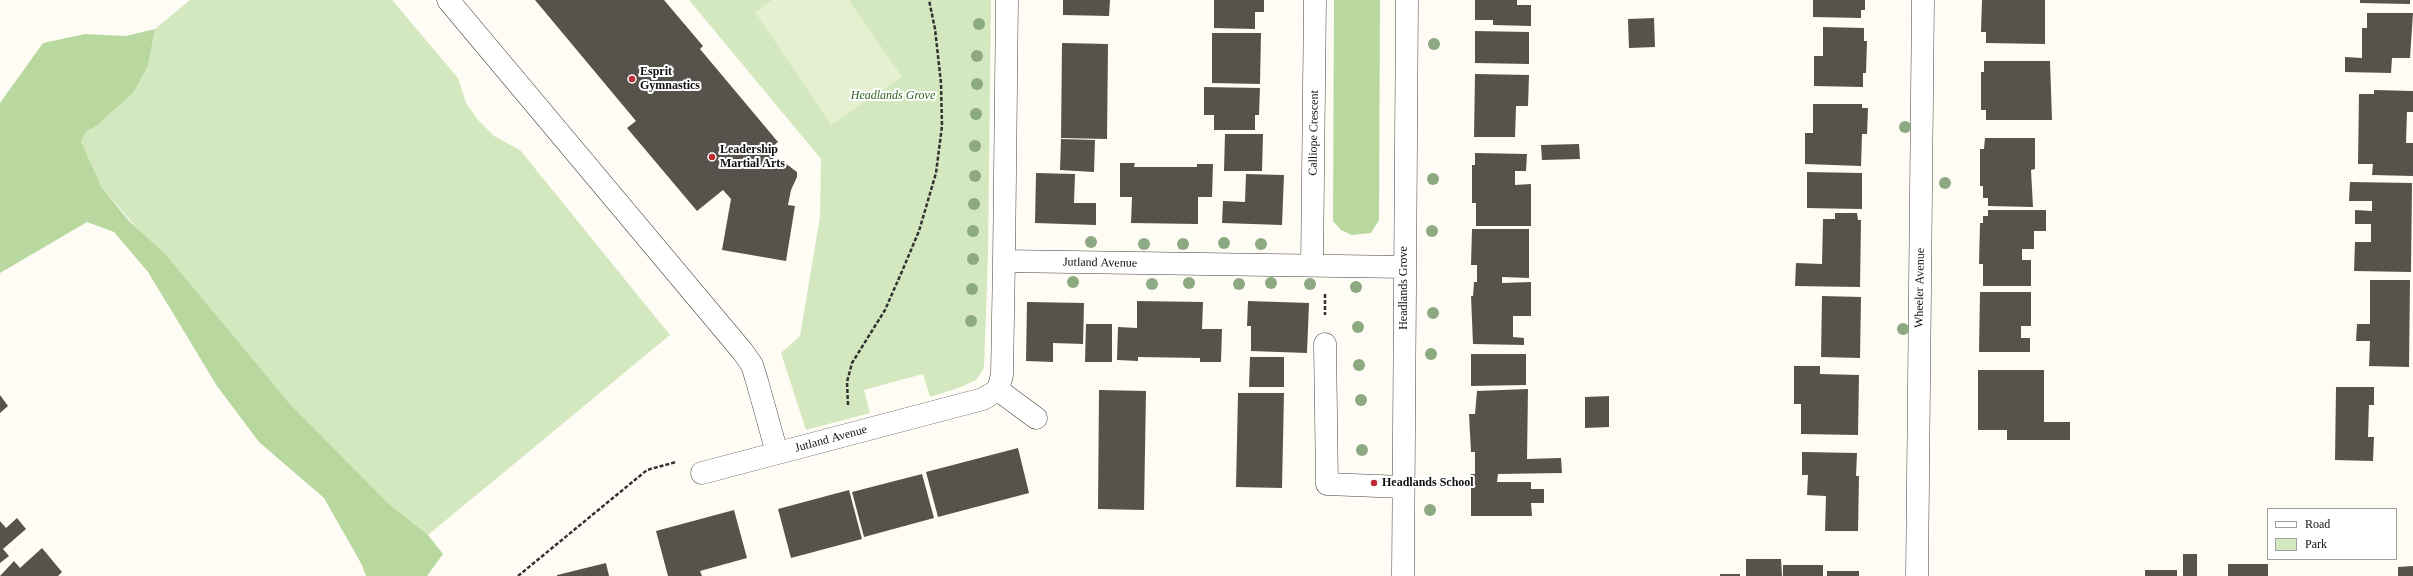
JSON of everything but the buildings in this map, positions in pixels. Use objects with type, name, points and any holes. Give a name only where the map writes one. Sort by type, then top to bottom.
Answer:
[{"type":"street","points":[[448,0],[743,352],[752,366],[777,453]]},
{"type":"street","points":[[1008,0],[1002,375],[998,390],[1036,418]]},
{"type":"street","name":"Calliope Crescent","points":[[1315,0],[1318,265]]},
{"type":"street","name":"Headlands Grove","points":[[1403,576],[1407,0]]},
{"type":"street","name":"Wheeler Avenue","points":[[1917,576],[1923,0]]},
{"type":"street","name":"Jutland Avenue","points":[[1004,262],[1404,267]]},
{"type":"street","points":[[1325,344],[1327,484],[1403,487]]},
{"type":"street","name":"Jutland Avenue","points":[[702,473],[983,399],[998,390]]},
{"type":"path","points":[[854,432],[846,398],[847,382],[852,363],[885,310],[904,269],[919,231],[936,173],[942,126],[941,83],[935,29],[929,0]]},
{"type":"path","points":[[1318,265],[1325,344]]},
{"type":"path","points":[[518,576],[647,470],[699,456],[702,473]]},
{"type":"green space","points":[[190,0],[392,0],[458,78],[466,103],[478,120],[494,136],[520,150],[670,335],[428,535],[390,505],[289,403],[102,188],[81,143],[86,132],[98,125],[134,92],[148,66],[155,29]]},
{"type":"green space","name":"Headlands Grove","points":[[689,0],[991,0],[988,254],[984,368],[976,380],[961,387],[930,397],[923,374],[864,390],[870,413],[806,430],[781,353],[800,336],[820,217],[821,159]]},
{"type":"green space","points":[[772,0],[849,0],[902,77],[831,125],[755,12]]},
{"type":"green space","points":[[1334,0],[1380,0],[1379,220],[1371,233],[1352,235],[1341,230],[1333,221]]},
{"type":"green space","points":[[155,29],[148,66],[134,92],[98,125],[86,132],[81,142],[102,188],[129,221],[166,255],[289,403],[390,505],[428,535],[443,554],[427,576],[366,576],[362,565],[324,498],[259,442],[217,386],[148,272],[114,232],[87,222],[0,273],[0,103],[43,43],[85,34],[126,36]]},
{"type":"place","name":"Esprit Gymnastics","points":[[632,79]]},
{"type":"place","name":"Leadership Martial Arts","points":[[712,157]]},
{"type":"place","name":"Headlands School","points":[[1374,483]]}]
